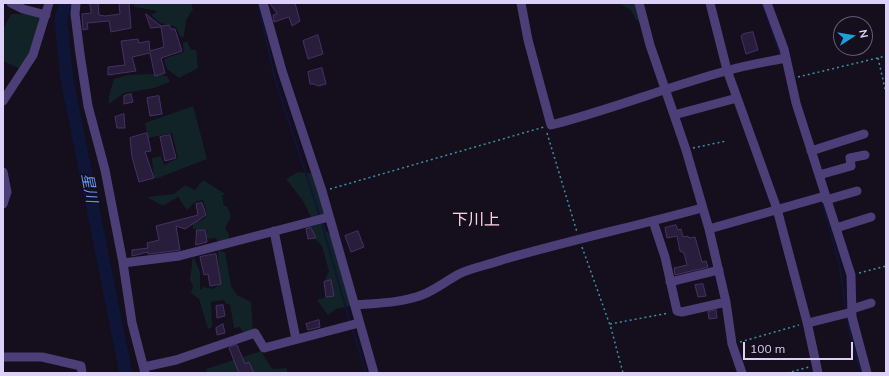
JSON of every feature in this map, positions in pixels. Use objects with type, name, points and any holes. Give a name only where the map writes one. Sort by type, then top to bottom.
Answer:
[{"type":"street","points":[[11,3],[23,9],[46,15]]},
{"type":"street","points":[[3,101],[32,55],[49,3]]},
{"type":"street","points":[[76,3],[75,14],[84,82],[93,130],[105,170],[123,263],[132,323],[145,370],[255,333],[264,348],[359,323]]},
{"type":"street","points":[[263,3],[282,71],[322,191],[374,373]]},
{"type":"street","points":[[521,3],[528,40],[551,125],[585,116],[727,70],[786,58]]},
{"type":"street","points":[[639,3],[650,45],[686,150],[709,229],[726,302],[732,344],[742,373]]},
{"type":"street","points":[[710,3],[727,70],[777,209],[808,323],[817,369]]},
{"type":"street","points":[[767,3],[786,58],[796,104],[851,275],[852,311],[868,373]]},
{"type":"street","points":[[674,115],[737,98]]},
{"type":"street","points":[[811,151],[864,134]]},
{"type":"street","points":[[819,175],[851,166],[850,158],[865,155]]},
{"type":"street","points":[[3,172],[7,192],[3,204]]},
{"type":"street","points":[[709,229],[777,209],[857,191]]},
{"type":"street","points":[[355,305],[402,300],[420,296],[436,289],[459,274],[579,238],[702,208]]},
{"type":"street","points":[[123,263],[179,256],[329,217]]},
{"type":"street","points":[[836,228],[871,217]]},
{"type":"street","points":[[653,221],[665,257],[677,311],[682,312],[726,302]]},
{"type":"street","points":[[274,231],[296,339]]},
{"type":"street","points":[[670,282],[719,270]]},
{"type":"street","points":[[808,323],[852,311],[871,303]]},
{"type":"street","points":[[3,357],[42,357],[81,366],[82,373]]},
{"type":"path","points":[[790,79],[886,56]]},
{"type":"path","points":[[878,58],[886,93]]},
{"type":"path","points":[[322,191],[546,126],[579,238],[610,324],[623,373]]},
{"type":"path","points":[[686,150],[726,141]]},
{"type":"path","points":[[851,275],[886,266]]},
{"type":"path","points":[[610,324],[677,311]]},
{"type":"path","points":[[732,344],[808,323]]},
{"type":"path","points":[[788,373],[817,369]]},
{"type":"shaded area","points":[[133,3],[191,3],[193,9],[186,20],[184,36],[181,38],[176,27],[160,23],[151,15],[158,11],[134,7]]},
{"type":"shaded area","points":[[618,3],[644,3],[644,23],[636,20],[631,10]]},
{"type":"shaded area","points":[[11,14],[42,14],[40,31],[23,70],[3,61],[3,29]]},
{"type":"shaded area","points":[[187,41],[191,50],[196,50],[198,68],[179,78],[167,69],[164,59],[184,52],[183,43]]},
{"type":"shaded area","points":[[152,74],[167,76],[170,82],[154,88],[124,93],[109,104],[109,96],[114,79],[128,75]]},
{"type":"shaded area","points":[[193,106],[207,159],[158,178],[154,178],[152,158],[161,156],[164,165],[178,158],[172,133],[148,138],[145,123]]},
{"type":"shaded area","points":[[298,172],[316,174],[327,208],[322,217],[311,217],[303,201],[286,179]]},
{"type":"shaded area","points":[[203,180],[225,194],[222,195],[224,206],[227,206],[231,216],[225,229],[229,234],[228,247],[220,245],[216,238],[205,239],[207,230],[193,229],[193,222],[204,219],[207,214],[203,200],[195,202],[187,210],[178,197],[163,206],[147,197],[174,194],[185,185],[195,190]]},
{"type":"shaded area","points":[[323,223],[326,231],[333,237],[355,305],[336,309],[328,315],[317,300],[326,297],[324,282],[329,271],[322,246],[306,228]]},
{"type":"shaded area","points":[[218,251],[225,252],[231,286],[237,295],[251,302],[253,332],[244,334],[240,327],[234,328],[230,304],[226,304],[224,300],[211,302],[212,327],[208,329],[199,299],[191,293],[193,286],[190,280],[193,256],[200,272],[200,290],[204,287],[213,289],[220,284]]},
{"type":"shaded area","points":[[261,351],[272,369],[287,368],[287,373],[207,373],[206,369]]},
{"type":"building","points":[[90,3],[98,3],[99,15],[105,16],[120,14],[119,3],[129,3],[131,28],[111,32],[109,21],[87,23],[88,29],[83,30],[82,14],[91,13]]},
{"type":"building","points":[[270,3],[295,3],[300,21],[292,26],[289,17],[274,22],[273,15],[277,14]]},
{"type":"building","points":[[146,14],[161,26],[169,25],[171,29],[175,29],[182,51],[161,58],[165,73],[155,76],[150,53],[132,57],[136,71],[108,75],[108,67],[125,65],[121,41],[138,39],[139,43],[149,41],[150,51],[164,47],[161,27],[151,28]]},
{"type":"building","points":[[753,32],[758,50],[746,54],[741,36],[743,34]]},
{"type":"building","points":[[318,35],[323,54],[308,59],[303,41]]},
{"type":"building","points":[[322,68],[326,84],[318,86],[310,84],[308,72]]},
{"type":"building","points":[[131,94],[133,102],[124,104],[124,96]]},
{"type":"building","points":[[159,96],[162,114],[150,116],[147,98]]},
{"type":"building","points":[[124,114],[125,128],[117,128],[115,117]]},
{"type":"building","points":[[147,133],[151,151],[145,152],[154,178],[139,182],[132,157],[130,138]]},
{"type":"building","points":[[170,135],[176,158],[165,161],[160,137]]},
{"type":"building","points":[[202,203],[206,215],[185,229],[176,226],[180,250],[148,254],[148,252],[132,256],[132,250],[148,248],[147,243],[159,240],[156,226],[198,215],[196,204]]},
{"type":"building","points":[[676,225],[678,230],[681,229],[683,237],[695,237],[702,262],[706,261],[708,267],[675,275],[674,268],[687,265],[684,253],[680,251],[677,236],[667,238],[665,228]]},
{"type":"building","points":[[311,228],[316,238],[308,239],[306,229]]},
{"type":"building","points":[[197,230],[205,230],[207,242],[196,245]]},
{"type":"building","points":[[358,231],[364,247],[351,252],[345,236]]},
{"type":"building","points":[[216,254],[221,284],[210,286],[208,274],[204,275],[200,257]]},
{"type":"building","points":[[331,280],[334,296],[326,297],[324,282]]},
{"type":"building","points":[[703,284],[706,296],[698,297],[695,285]]},
{"type":"building","points":[[223,305],[225,316],[217,318],[216,306]]},
{"type":"building","points":[[716,310],[717,318],[709,319],[708,312]]},
{"type":"building","points":[[319,320],[320,327],[308,330],[306,324]]},
{"type":"building","points":[[223,324],[225,333],[217,335],[216,328]]},
{"type":"building","points":[[237,345],[245,364],[249,362],[254,373],[239,373],[229,348]]},
{"type":"waterway","name":"星川","points":[[65,3],[61,20],[67,80],[126,373]]},
{"type":"waterway","points":[[258,3],[275,79],[320,217]]},
{"type":"waterway","points":[[762,3],[781,57]]},
{"type":"waterway","points":[[822,201],[839,263],[846,310]]},
{"type":"waterway","points":[[321,221],[350,322]]},
{"type":"waterway","points":[[847,316],[851,338],[861,373]]},
{"type":"waterway","points":[[352,328],[366,373]]},
{"type":"district","name":"下川上","points":[[476,220]]}]
